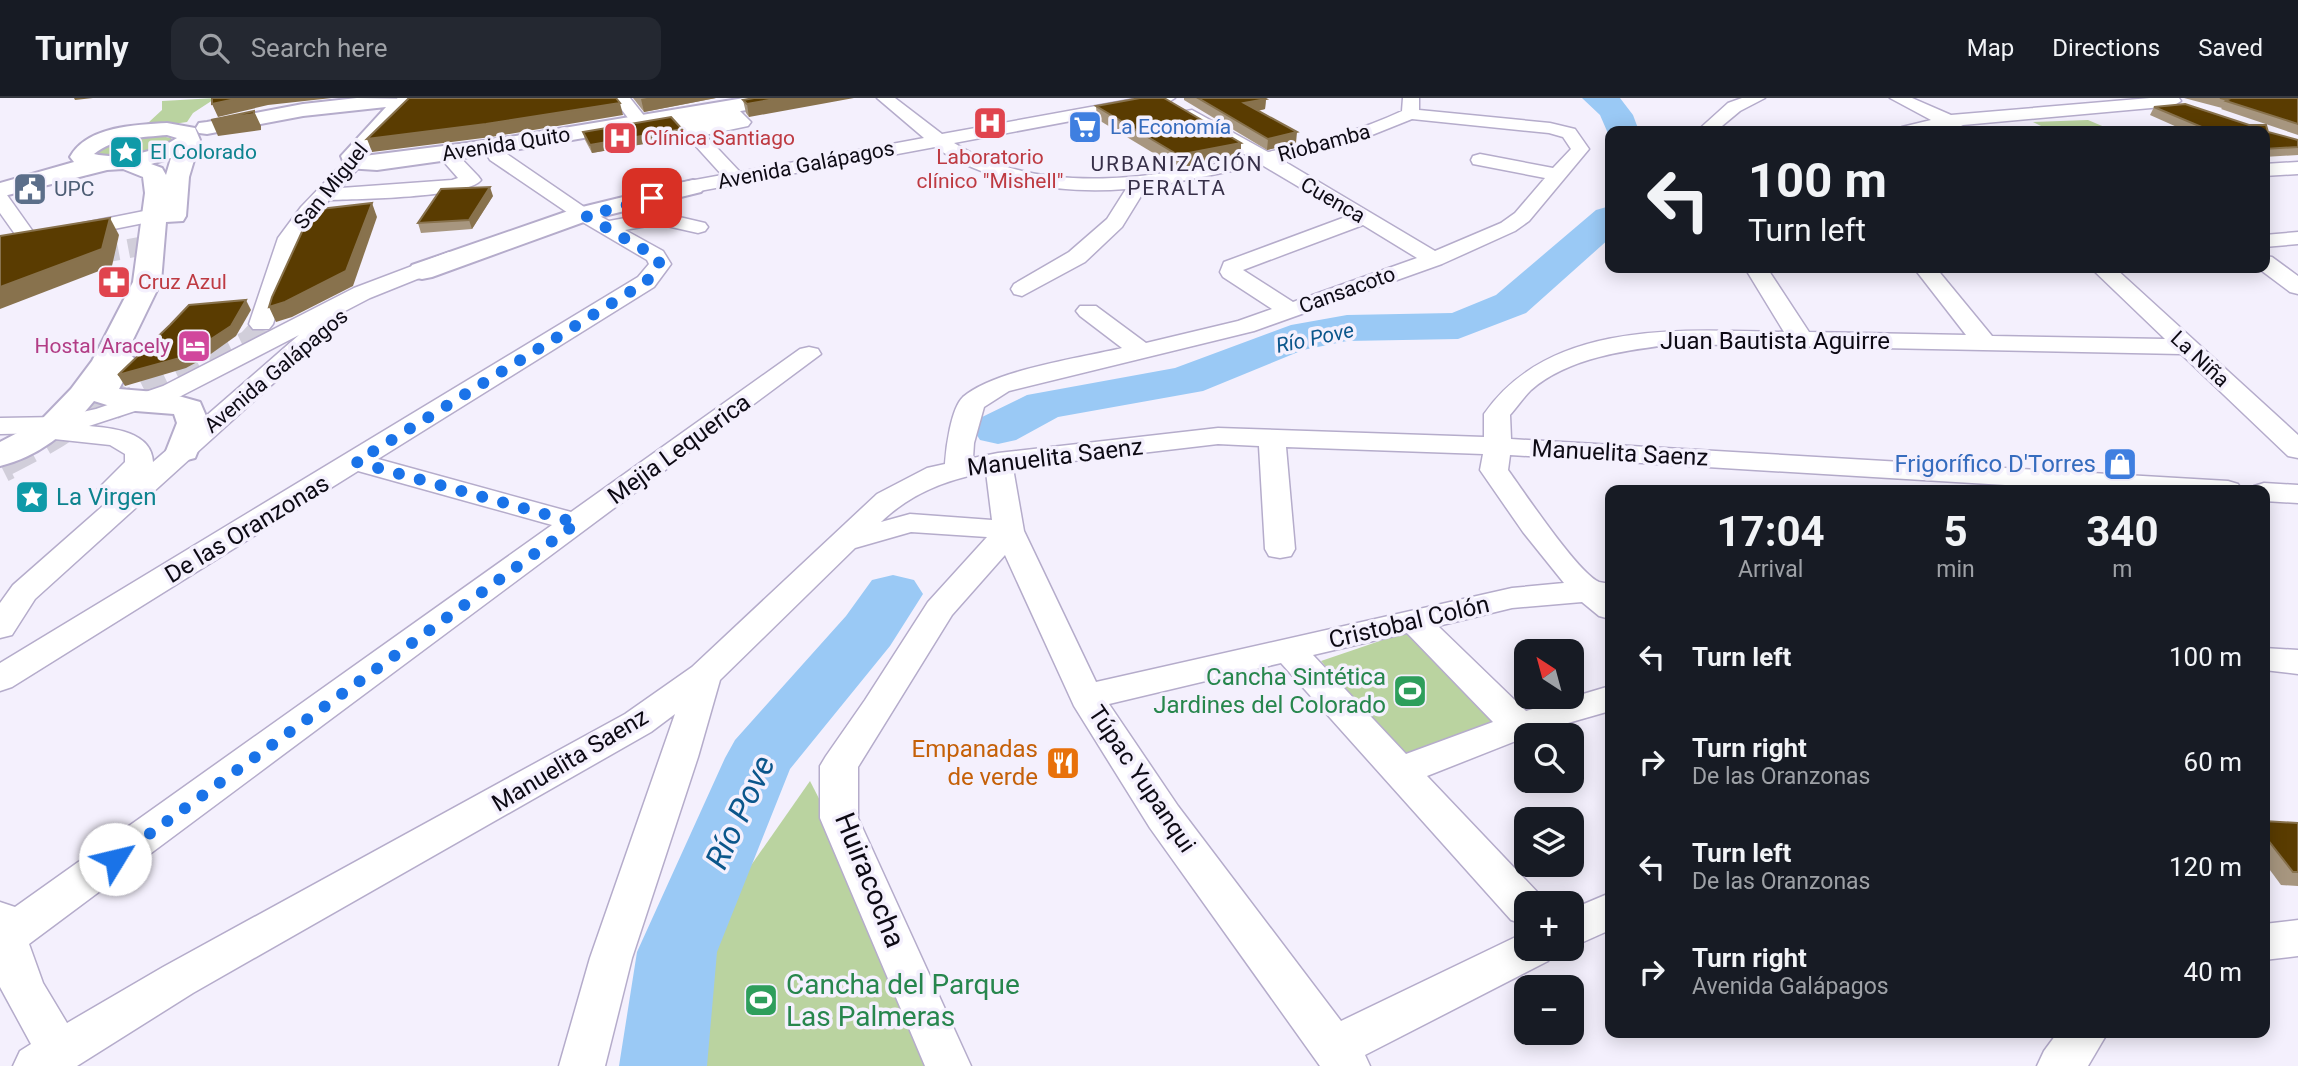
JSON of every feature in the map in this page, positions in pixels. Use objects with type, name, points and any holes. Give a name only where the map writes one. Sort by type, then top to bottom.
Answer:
[{"type":"main road","points":[[0,190],[75,169],[161,155],[187,137],[229,123],[303,110],[406,98]]},
{"type":"main road","name":"San Miguel","points":[[354,163],[352,156],[406,98]]},
{"type":"main road","name":"Avenida Quito","points":[[354,163],[377,163],[446,154],[640,122],[684,124],[781,98]]},
{"type":"main road","points":[[198,434],[189,409],[173,402],[113,398],[102,390],[164,276],[172,246],[177,177],[187,137],[197,117],[220,103]]},
{"type":"main road","points":[[19,436],[75,404],[106,363],[144,290],[153,244],[157,193],[155,173],[116,162],[86,160],[81,157],[81,153],[137,121],[150,108]]},
{"type":"main road","points":[[0,175],[95,144],[153,130],[187,137]]},
{"type":"main road","points":[[422,271],[583,214],[693,187]]},
{"type":"main road","points":[[116,380],[132,355],[145,314]]},
{"type":"street","points":[[621,98],[640,122]]},
{"type":"street","name":"Riobamba","points":[[885,98],[937,140],[968,159],[1012,173],[1068,184],[1138,185],[1339,143],[1380,128],[1410,106]]},
{"type":"street","name":"Avenida Galápagos","points":[[0,627],[24,592],[198,434],[317,331],[356,304],[448,263],[693,187],[1163,98]]},
{"type":"street","name":"Cuenca","points":[[1163,98],[1231,136],[1263,160],[1434,259]]},
{"type":"street","points":[[1712,126],[1734,107],[1757,98]]},
{"type":"street","points":[[1898,98],[1960,126]]},
{"type":"street","points":[[1928,126],[1947,121],[2173,102]]},
{"type":"street","name":"Cansacoto","points":[[959,468],[965,426],[972,404],[1000,384],[1246,326],[1434,259],[1508,227],[1522,217],[1580,149],[1570,133],[1410,106]]},
{"type":"street","points":[[1010,109],[1021,124]]},
{"type":"street","points":[[684,124],[736,179]]},
{"type":"street","name":"De las Oranzonas","points":[[0,679],[648,281],[660,264],[655,256],[592,219],[497,156],[491,147]]},
{"type":"street","points":[[323,195],[455,186],[470,182],[466,173],[446,154]]},
{"type":"street","points":[[1480,160],[1558,175]]},
{"type":"street","name":"San Miguel","points":[[261,324],[289,237],[307,211],[354,163]]},
{"type":"street","points":[[2270,170],[2298,168]]},
{"type":"street","points":[[1022,289],[1077,257],[1115,223],[1138,185]]},
{"type":"street","points":[[0,199],[29,240],[154,215]]},
{"type":"street","points":[[592,219],[658,218],[698,227]]},
{"type":"street","points":[[1290,310],[1231,272],[1231,267],[1363,218]]},
{"type":"street","name":"Avenida Galápagos","points":[[19,436],[104,415],[172,391],[316,316],[403,275],[592,219]]},
{"type":"street","points":[[2270,242],[2298,238]]},
{"type":"street","points":[[2270,245],[2298,257]]},
{"type":"street","points":[[2270,266],[2298,287]]},
{"type":"street","points":[[1759,273],[1802,341]]},
{"type":"street","points":[[1929,273],[1983,341]]},
{"type":"street","name":"La Niña","points":[[2107,273],[2298,450]]},
{"type":"street","points":[[1088,311],[1141,351]]},
{"type":"street","name":"Juan Bautista Aguirre","points":[[1602,597],[1530,521],[1494,470],[1498,446],[1496,414],[1523,384],[1567,359],[1612,345],[1675,337],[2187,347]]},
{"type":"street","name":"Mejia Lequerica","points":[[3,928],[577,523],[809,354]]},
{"type":"street","points":[[19,436],[113,438],[133,444],[198,434]]},
{"type":"street","name":"Manuelita Saenz","points":[[47,1058],[178,980],[638,723],[704,675],[887,500],[937,474],[998,461],[1218,436],[1498,446],[2145,485]]},
{"type":"street","points":[[1272,438],[1280,549]]},
{"type":"street","points":[[0,587],[137,467],[140,453],[133,444]]},
{"type":"street","name":"Túpac Yupanqui","points":[[998,461],[1009,531],[1086,697],[1164,817],[1341,1057]]},
{"type":"street","points":[[356,462],[577,523]]},
{"type":"street","points":[[2270,492],[2298,494]]},
{"type":"street","points":[[845,541],[910,523],[951,524],[1009,531]]},
{"type":"street","name":"Huiracocha","points":[[948,1066],[839,818],[839,766],[878,709],[939,609],[1009,531]]},
{"type":"street","name":"Cristobal Colón","points":[[1086,697],[1511,598],[1602,597]]},
{"type":"street","points":[[1414,621],[1516,723]]},
{"type":"street","points":[[1288,650],[1514,895]]},
{"type":"street","points":[[2270,660],[2298,662]]},
{"type":"street","points":[[582,1066],[611,958],[680,757],[704,675]]},
{"type":"street","points":[[1529,723],[1605,700]]},
{"type":"street","points":[[1399,771],[1514,728]]},
{"type":"street","points":[[1584,923],[1605,912]]},
{"type":"street","points":[[3,928],[47,1058]]},
{"type":"street","points":[[2270,941],[2298,938]]},
{"type":"street","points":[[1341,1057],[1514,959]]},
{"type":"street","points":[[2060,1066],[2081,1038]]},
{"type":"green space","points":[[216,98],[193,113],[187,122],[132,130],[149,122],[162,110],[162,101]]},
{"type":"green space","points":[[2088,120],[2102,126],[2041,126],[2033,122]]},
{"type":"green space","points":[[155,135],[171,138],[173,141],[171,145],[129,159],[93,155],[117,140]]},
{"type":"green space","name":"Cancha Sintética Jardines del Colorado","points":[[1412,630],[1501,721],[1405,758],[1321,661]]},
{"type":"green space","points":[[810,781],[831,822],[937,1066],[695,1066],[703,934]]},
{"type":"building","points":[[212,98],[240,98],[212,104]]},
{"type":"building","points":[[409,98],[616,98],[620,103],[367,139]]},
{"type":"building","points":[[780,98],[747,104],[743,100]]},
{"type":"building","points":[[1140,98],[1164,98],[1241,143],[1178,155],[1096,106]]},
{"type":"building","points":[[1198,98],[1264,98],[1266,99],[1244,103],[1297,132],[1268,139]]},
{"type":"building","points":[[2220,98],[2298,98],[2298,124],[2226,101],[2228,100]]},
{"type":"building","points":[[2185,104],[2249,125],[2266,126],[2199,126],[2154,107]]},
{"type":"building","points":[[254,111],[254,114],[211,120]]},
{"type":"building","points":[[671,117],[682,129],[590,145],[583,132]]},
{"type":"building","points":[[2270,133],[2298,140],[2298,147],[2270,149]]},
{"type":"building","points":[[490,187],[469,220],[418,223],[441,189]]},
{"type":"building","points":[[372,203],[346,271],[285,302],[269,307],[312,210]]},
{"type":"building","points":[[110,218],[102,249],[0,287],[0,236]]},
{"type":"building","points":[[246,300],[231,326],[180,358],[118,375],[189,305]]},
{"type":"building","points":[[2270,821],[2298,823],[2298,872],[2293,872],[2270,843]]},
{"type":"waterway","name":"Río Pove","points":[[1598,98],[1614,111],[1621,126]]},
{"type":"waterway","name":"Río Pove","points":[[998,429],[1044,405],[1186,381],[1291,339],[1347,328],[1458,326],[1511,304],[1605,222]]},
{"type":"waterway","name":"Río Pove","points":[[663,1066],[677,952],[760,758],[868,631],[893,594]]},
{"type":"tunnel","points":[[93,231],[95,255],[153,244]]},
{"type":"tunnel","points":[[113,408],[249,342],[259,331],[261,324]]},
{"type":"tunnel","points":[[3,462],[50,437],[78,417],[116,380]]},
{"type":"tunnel","points":[[0,464],[6,461]]},
{"type":"place","name":"Laboratorio clínico \"Mishell\"","points":[[990,123]]},
{"type":"place","name":"La Economía","points":[[1085,127]]},
{"type":"place","name":"Clínica Santiago","points":[[620,138]]},
{"type":"place","name":"El Colorado","points":[[126,152]]},
{"type":"place","name":"UPC","points":[[30,189]]},
{"type":"place","name":"Cruz Azul","points":[[114,282]]},
{"type":"place","name":"Hostal Aracely","points":[[194,346]]},
{"type":"place","name":"Frigorífico D'Torres","points":[[2120,464]]},
{"type":"place","name":"La Virgen","points":[[32,497]]},
{"type":"place","name":"Cancha Sintética Jardines del Colorado","points":[[1410,691]]},
{"type":"place","name":"Empanadas de verde","points":[[1063,763]]},
{"type":"place","name":"Cancha del Parque Las Palmeras","points":[[761,1000]]},
{"type":"district","name":"URBANIZACIÓN PERALTA","points":[[1177,176]]},
{"type":"route","points":[[115,859],[577,523],[356,462],[646,282],[660,264],[655,256],[586,216],[652,198]]}]
